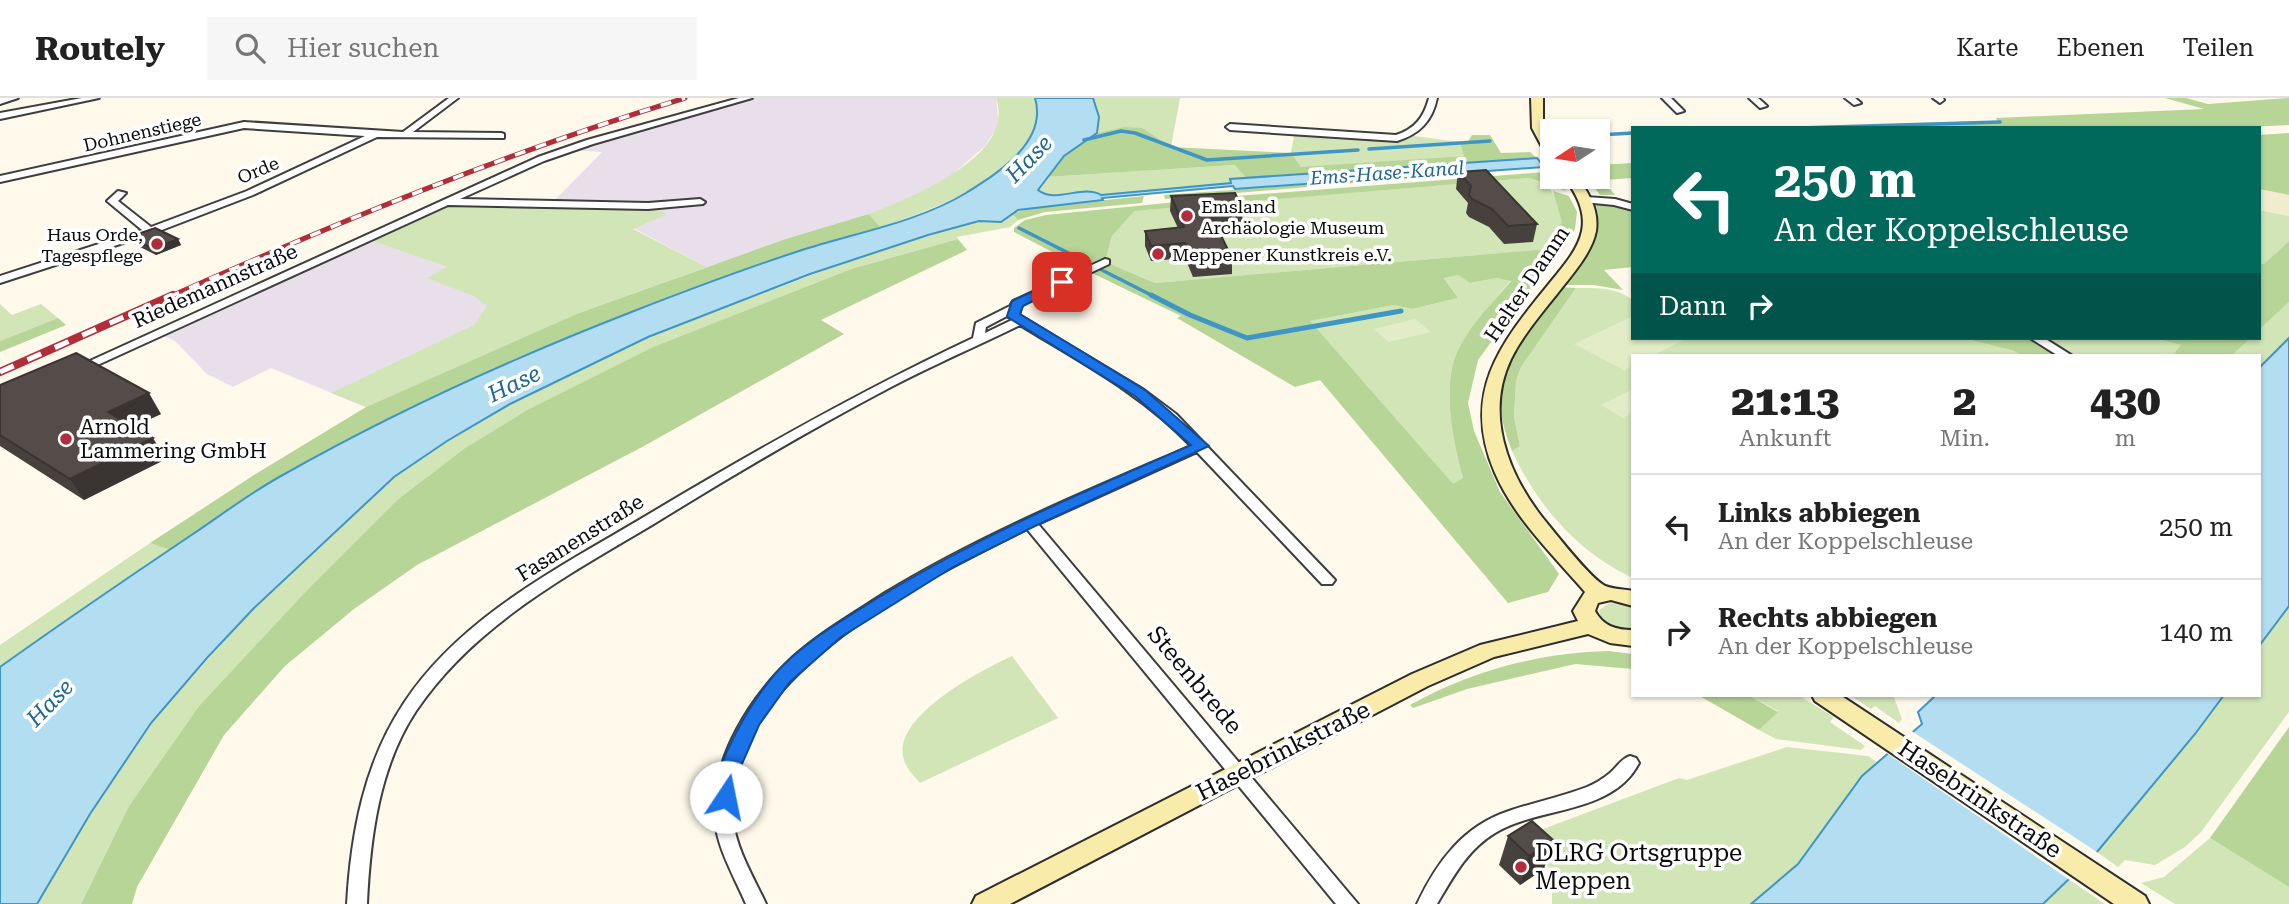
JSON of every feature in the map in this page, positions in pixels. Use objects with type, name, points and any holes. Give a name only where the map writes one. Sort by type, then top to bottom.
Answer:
[{"type":"street","points":[[0,101],[14,98]]},
{"type":"street","points":[[0,116],[95,98]]},
{"type":"street","points":[[407,132],[454,98]]},
{"type":"street","name":"Riedemannstraße","points":[[63,376],[565,150],[748,98]]},
{"type":"street","points":[[1230,127],[1397,138],[1421,128],[1431,110],[1433,98]]},
{"type":"street","points":[[1537,98],[1536,127],[1540,137]]},
{"type":"street","points":[[1666,98],[1680,111]]},
{"type":"street","points":[[1753,98],[1763,106]]},
{"type":"street","name":"Dohnenstiege","points":[[0,179],[244,125],[376,134],[407,132],[501,136]]},
{"type":"street","name":"Orde","points":[[0,280],[150,231],[250,193],[376,134]]},
{"type":"street","points":[[1579,189],[1586,200],[1615,202],[1631,206]]},
{"type":"street","points":[[121,193],[112,201],[150,231]]},
{"type":"street","name":"Helter Damm","points":[[1586,200],[1589,232],[1571,264],[1514,341],[1497,372],[1491,397],[1490,424],[1497,455],[1522,503],[1541,529],[1599,594]]},
{"type":"street","name":"Riedemannstraße","points":[[446,202],[648,206],[700,202]]},
{"type":"street","name":"Fasanenstraße","points":[[357,904],[360,856],[368,814],[394,736],[411,706],[435,676],[472,638],[520,600],[668,509],[873,391],[979,341],[1016,315],[1017,303],[1097,265]]},
{"type":"street","points":[[1016,315],[1140,393],[1201,446],[1327,580]]},
{"type":"street","points":[[2039,340],[2063,354]]},
{"type":"street","points":[[756,904],[724,821],[728,773],[751,721],[782,678],[835,633],[907,586],[1029,522],[1201,446]]},
{"type":"street","name":"Steenbrede","points":[[1029,522],[1348,904]]},
{"type":"street","points":[[1631,598],[1618,594],[1599,594],[1585,604],[1584,611],[1592,625],[1611,636],[1631,638]]},
{"type":"street","name":"Hasebrinkstraße","points":[[985,904],[1457,663],[1499,648],[1592,625]]},
{"type":"street","name":"Hasebrinkstraße","points":[[1827,697],[2136,904]]},
{"type":"street","points":[[1427,904],[1455,859],[1473,838],[1494,825],[1602,789],[1623,773],[1630,763]]},
{"type":"shaded area","points":[[748,98],[996,98],[999,124],[985,146],[952,175],[924,193],[869,214],[707,267],[633,228],[551,204],[602,152],[566,150]]},
{"type":"shaded area","points":[[2261,189],[2289,195],[2289,216],[2261,210]]},
{"type":"shaded area","points":[[372,241],[579,313],[366,407],[271,368],[233,387],[207,374],[175,341],[164,336]]},
{"type":"green space","points":[[996,98],[1035,98],[1036,122],[1026,145],[1008,165],[956,198],[880,227],[869,214],[932,186],[976,156],[991,139],[998,119]]},
{"type":"green space","points":[[1093,98],[1180,98],[1171,147],[1136,129],[1120,128],[1097,133],[1099,117]]},
{"type":"green space","points":[[2165,98],[2186,98],[2208,104],[2289,98],[2289,125],[1881,126],[1998,122],[1996,118],[2204,109]]},
{"type":"green space","points":[[1124,127],[1142,128],[1171,147],[1291,153],[1301,167],[1464,156],[1460,142],[1467,143],[1472,135],[1490,135],[1501,153],[1530,152],[1537,158],[1246,178],[1235,165],[1046,177],[1064,156],[1097,133]]},
{"type":"green space","points":[[2289,133],[2289,195],[2261,189],[2261,135]]},
{"type":"green space","points":[[1294,135],[1381,141],[1414,136],[1460,142],[1465,156],[1301,168],[1291,153]]},
{"type":"green space","points":[[1631,163],[1631,178],[1610,180],[1610,164]]},
{"type":"green space","points":[[1236,165],[1246,178],[1230,179],[1231,183],[1100,195],[1085,192],[1052,195],[1038,190],[1046,177]]},
{"type":"green space","points":[[1540,167],[1165,199],[1164,195]]},
{"type":"green space","points":[[1540,172],[1540,182],[1529,178],[1134,211],[1112,236],[1105,262],[1100,259],[1081,267],[1014,232],[1014,228],[1025,220],[1046,215],[1237,196]]},
{"type":"green space","points":[[1529,178],[1540,183],[1540,189],[1550,189],[1558,201],[1563,222],[1548,249],[1155,283],[1105,262],[1112,236],[1133,211]]},
{"type":"green space","points":[[1595,189],[1610,189],[1615,195],[1600,195]]},
{"type":"green space","points":[[1553,191],[1569,196],[1577,212],[1575,229],[1563,250],[1535,282],[1478,360],[1468,403],[1474,431],[1500,492],[1559,574],[1548,592],[1508,603],[1320,380],[1295,387],[1177,318],[1181,316],[1090,272],[1110,264],[1155,283],[1547,249],[1562,222]],"holes":[[[1458,275],[1470,283],[1497,278],[1511,281],[1469,331],[1453,364],[1450,414],[1463,478],[1453,484],[1310,321],[1394,305],[1412,309],[1458,298],[1444,278]]]},
{"type":"green space","points":[[1144,196],[1142,203],[1045,212],[1018,220],[1011,213],[1039,207]]},
{"type":"green space","points":[[1596,205],[1617,205],[1631,210],[1631,267],[1604,270],[1623,290],[1594,285],[1560,285],[1594,238],[1598,216]]},
{"type":"green space","points":[[447,207],[652,207],[667,214],[633,229],[707,267],[579,313],[366,407],[331,393],[474,325],[487,306],[474,296],[427,278],[447,267],[372,241]]},
{"type":"green space","points":[[2261,210],[2289,216],[2289,241],[2264,264],[2261,263]]},
{"type":"green space","points":[[1010,213],[1018,220],[1010,227],[957,237],[958,239],[851,269],[653,347],[527,410],[465,448],[397,500],[308,589],[199,706],[129,806],[81,904],[37,904],[90,814],[151,723],[254,608],[394,477],[447,441],[510,404],[648,337],[867,254],[979,221],[1001,221]]},
{"type":"green space","points":[[869,214],[880,227],[714,282],[482,375],[380,423],[280,476],[170,550],[150,543],[254,475],[366,407],[579,313],[786,239]]},
{"type":"green space","points":[[958,239],[967,250],[821,320],[844,334],[644,446],[417,565],[354,609],[285,666],[224,735],[137,887],[132,904],[81,904],[129,806],[199,706],[308,589],[397,500],[465,448],[527,410],[653,347],[851,269]]},
{"type":"green space","points":[[2289,241],[2289,302],[2261,328],[2261,263],[2264,264]]},
{"type":"green space","points":[[1458,275],[1470,283],[1497,278],[1511,280],[1470,331],[1453,364],[1450,414],[1463,478],[1453,485],[1309,321],[1394,305],[1412,309],[1458,298],[1444,277]]},
{"type":"green space","points":[[1558,287],[1576,288],[1521,367],[1516,381],[1514,417],[1520,446],[1512,451],[1503,424],[1500,401],[1507,363],[1528,327]]},
{"type":"green space","points":[[1576,288],[1614,291],[1631,299],[1631,340],[1971,340],[2019,354],[1631,354],[1631,577],[1613,568],[1577,541],[1547,508],[1522,471],[1512,451],[1520,446],[1514,417],[1516,381],[1521,367]]},
{"type":"green space","points":[[2289,302],[2289,338],[2261,366],[2261,354],[2233,354],[2249,340],[2261,340],[2261,328]]},
{"type":"green space","points":[[0,304],[12,315],[41,304],[58,318],[0,341]]},
{"type":"green space","points":[[1631,317],[1631,340],[1684,340],[1655,354],[1631,354],[1631,367],[1624,370],[1574,344]]},
{"type":"green space","points":[[58,318],[66,325],[0,352],[0,341]]},
{"type":"green space","points":[[1415,319],[1431,332],[1389,342],[1374,329]]},
{"type":"green space","points":[[1971,340],[2034,340],[2057,354],[2019,354]]},
{"type":"green space","points":[[2045,340],[2162,340],[2182,345],[2174,354],[2069,354]]},
{"type":"green space","points":[[2162,340],[2249,340],[2233,354],[2174,354],[2181,345]]},
{"type":"green space","points":[[1631,390],[1631,413],[1623,418],[1601,405]]},
{"type":"green space","points":[[150,543],[170,550],[0,667],[0,645]]},
{"type":"green space","points":[[1611,602],[1631,607],[1631,630],[1619,630],[1601,620],[1599,610]]},
{"type":"green space","points":[[2289,606],[2289,712],[2201,832],[2185,847],[2155,865],[2125,860],[2118,867],[2097,852],[2223,697],[2261,697],[2261,643]]},
{"type":"green space","points":[[1582,652],[1631,654],[1631,669],[1575,664],[1467,689],[1413,708],[1410,705],[1456,682],[1505,666]]},
{"type":"green space","points":[[1012,656],[1058,718],[920,783],[904,760],[903,744],[911,728],[924,712],[942,697],[980,672]]},
{"type":"green space","points":[[1701,697],[1752,697],[1778,712],[1759,730]]},
{"type":"green space","points":[[1752,697],[1801,697],[1834,717],[1830,722],[1865,746],[1861,750],[1776,739],[1759,730],[1778,711]]},
{"type":"green space","points":[[1853,697],[1894,697],[1902,719],[1899,723],[1875,706],[1871,709]]},
{"type":"green space","points":[[2289,727],[2289,887],[2210,838]]},
{"type":"green space","points":[[1787,747],[1868,756],[1878,763],[1862,776],[1798,864],[1751,904],[1552,904],[1552,870],[1519,838],[1679,778],[1687,780]]},
{"type":"green space","points":[[2210,838],[2289,887],[2289,904],[2175,904],[2141,883],[2164,877]]},
{"type":"green space","points":[[2068,879],[2105,904],[2043,904]]},
{"type":"water","points":[[1035,98],[1093,98],[1099,117],[1097,133],[1064,156],[1038,190],[1052,195],[1094,192],[1101,195],[1231,183],[1230,179],[1537,158],[1540,167],[1235,189],[1233,186],[1102,198],[1103,200],[1018,210],[1001,222],[979,221],[810,274],[648,337],[510,404],[447,441],[394,477],[254,608],[151,723],[90,814],[37,904],[0,904],[0,667],[258,490],[324,452],[499,367],[634,311],[778,258],[906,220],[947,203],[1005,166],[1027,142],[1034,129],[1037,114]]},
{"type":"water","points":[[2289,338],[2289,606],[2261,643],[2261,366]]},
{"type":"water","points":[[1934,697],[2223,697],[2097,852],[2043,904],[1751,904],[1798,864],[1862,776],[1922,724],[1918,712]]},
{"type":"pier","points":[[1910,730],[2100,854],[2071,881],[1885,752]]},
{"type":"building","points":[[1486,170],[1537,224],[1508,226],[1492,209],[1472,199],[1469,195],[1471,186],[1458,172]]},
{"type":"building","points":[[1235,193],[1243,209],[1211,215],[1232,258],[1194,262],[1185,243],[1151,246],[1145,231],[1184,227],[1171,196]]},
{"type":"building","points":[[155,228],[178,239],[153,249],[129,237]]},
{"type":"building","name":"Arnold Lammering GmbH","points":[[76,353],[149,393],[108,412],[153,438],[70,479],[0,435],[0,385]]},
{"type":"building","points":[[1532,821],[1553,840],[1529,856],[1508,836]]},
{"type":"waterway","points":[[1866,126],[2000,122]]},
{"type":"waterway","points":[[1084,140],[1121,131],[1135,133],[1207,160],[1358,150]]},
{"type":"waterway","points":[[1610,134],[1631,133]]},
{"type":"waterway","points":[[1369,149],[1490,141]]},
{"type":"waterway","points":[[1019,228],[1155,297]]},
{"type":"waterway","points":[[1151,295],[1190,315],[1247,338],[1401,311]]},
{"type":"railway","points":[[169,297],[424,190],[553,141],[685,98]]},
{"type":"railway","points":[[0,372],[173,295]]},
{"type":"place","name":"Emsland Archäologie Museum","points":[[1187,216]]},
{"type":"place","name":"Haus Orde, Tagespflege","points":[[157,244]]},
{"type":"place","name":"Meppener Kunstkreis e.V.","points":[[1158,254]]},
{"type":"place","name":"Arnold Lammering GmbH","points":[[66,439]]},
{"type":"place","name":"DLRG Ortsgruppe Meppen","points":[[1521,867]]},
{"type":"route","points":[[726,797],[728,773],[751,721],[782,678],[835,633],[907,586],[1029,522],[1201,446],[1171,417],[1140,393],[1013,316],[1017,303],[1062,282]]},
{"type":"water label","name":"Hase","points":[[1029,159]]},
{"type":"water label","name":"Ems-Hase-Kanal","points":[[1387,173]]},
{"type":"water label","name":"Hase","points":[[514,384]]},
{"type":"water label","name":"Hase","points":[[50,703]]}]
